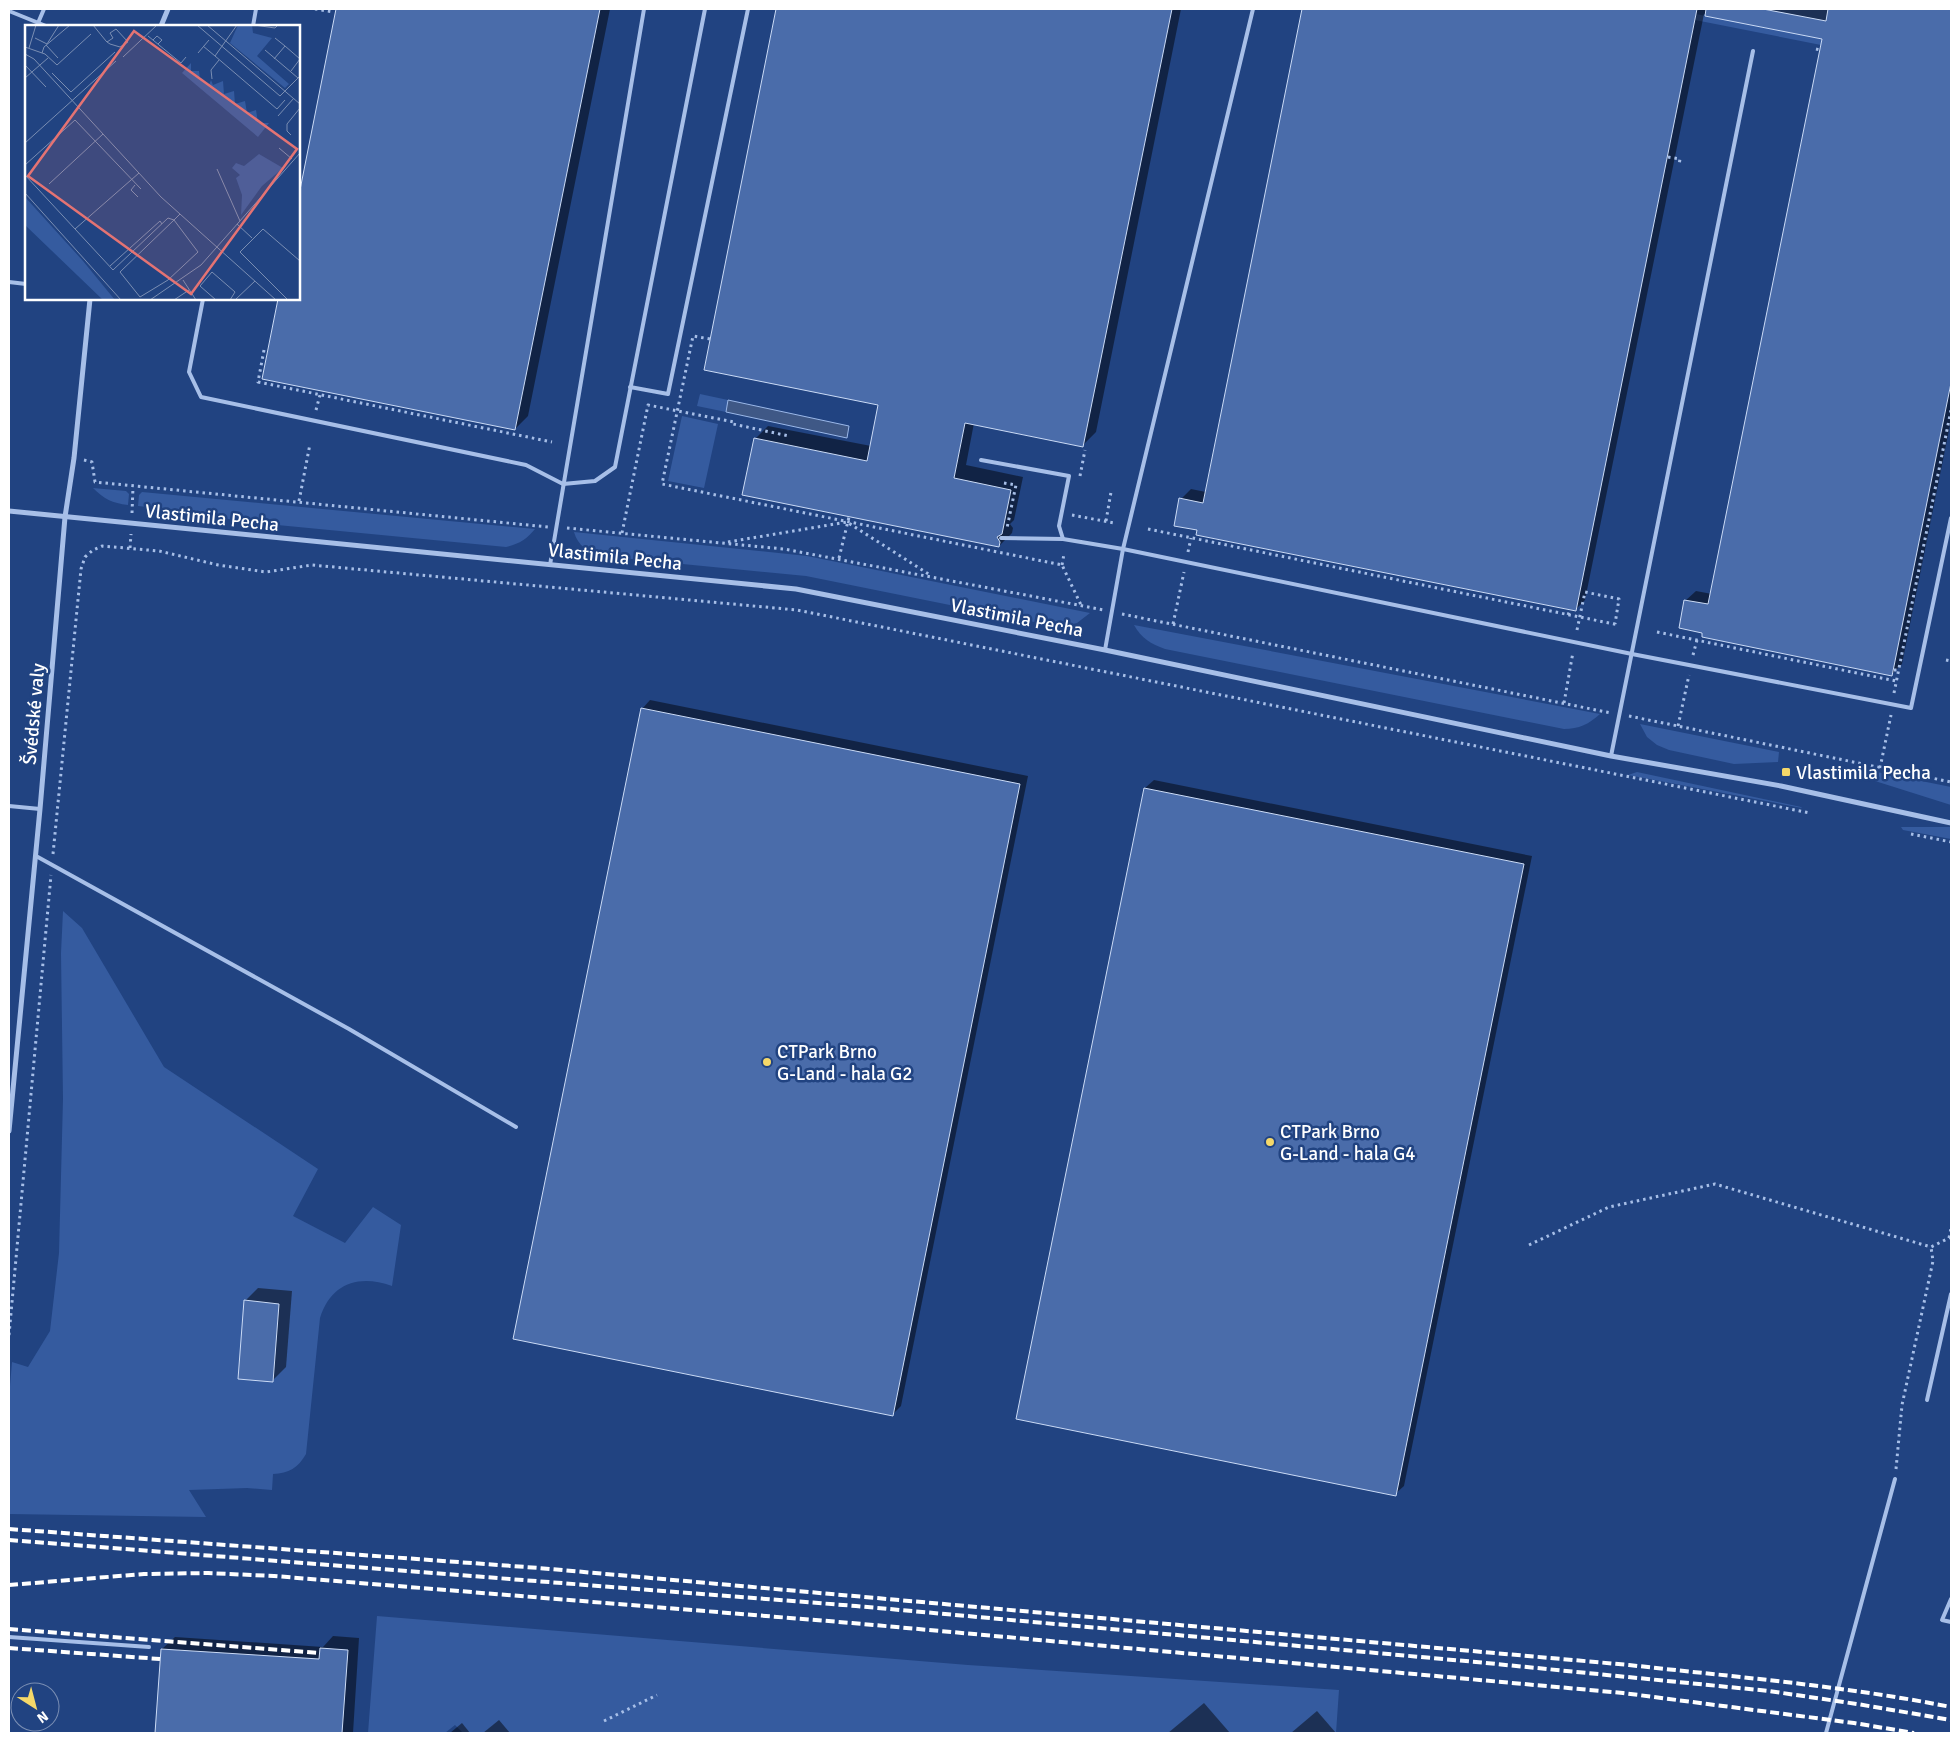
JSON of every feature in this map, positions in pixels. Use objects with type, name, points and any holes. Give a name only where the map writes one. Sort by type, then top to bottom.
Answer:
[{"type":"street","points":[[161,25],[168,9]]},
{"type":"street","name":"Švédské valy","points":[[9,1131],[36,856],[65,517],[74,458],[90,300]]},
{"type":"street","name":"Vlastimila Pecha","points":[[9,511],[796,589],[1105,650],[1611,756],[1781,786],[1951,823]]},
{"type":"lane","points":[[38,23],[44,9]]},
{"type":"lane","points":[[253,25],[256,9]]},
{"type":"lane","points":[[550,564],[644,9]]},
{"type":"lane","points":[[203,300],[189,372],[201,397],[526,465],[563,484],[595,482],[615,467],[705,9]]},
{"type":"lane","points":[[630,387],[668,394],[748,9]]},
{"type":"lane","points":[[1105,650],[1122,549],[1253,9]]},
{"type":"lane","points":[[9,11],[43,25]]},
{"type":"lane","points":[[1611,756],[1753,51]]},
{"type":"lane","points":[[9,282],[25,284]]},
{"type":"lane","points":[[981,460],[1069,476],[1059,526],[1063,539]]},
{"type":"lane","points":[[1003,538],[1063,539],[1122,549],[1632,654],[1911,708],[1951,518]]},
{"type":"lane","points":[[9,806],[40,809]]},
{"type":"lane","points":[[36,856],[349,1029],[516,1127]]},
{"type":"lane","points":[[1927,1400],[1951,1294]]},
{"type":"lane","points":[[1826,1733],[1895,1479]]},
{"type":"lane","points":[[1951,1599],[1942,1620],[1951,1622]]},
{"type":"lane","points":[[9,1637],[148,1647]]},
{"type":"path","points":[[315,9],[334,12]]},
{"type":"path","points":[[1668,157],[1680,159],[1679,165]]},
{"type":"path","points":[[710,339],[693,336],[662,484],[1062,565]]},
{"type":"path","points":[[264,350],[258,382],[552,442]]},
{"type":"path","points":[[316,410],[320,395]]},
{"type":"path","points":[[622,533],[648,405],[734,422],[733,424],[789,436]]},
{"type":"path","points":[[1894,693],[1951,410]]},
{"type":"path","points":[[299,501],[310,444]]},
{"type":"path","points":[[74,458],[92,462],[95,482],[724,542],[839,558],[1951,782]]},
{"type":"path","points":[[1002,553],[1003,538],[1016,485],[1004,482]]},
{"type":"path","points":[[1106,522],[1112,492]]},
{"type":"path","points":[[1072,515],[1114,523]]},
{"type":"path","points":[[839,558],[849,517]]},
{"type":"path","points":[[724,542],[848,522],[932,577]]},
{"type":"path","points":[[1148,530],[1191,538],[1580,617],[1617,625],[1619,599],[1585,592],[1580,617],[1577,630]]},
{"type":"path","points":[[1188,553],[1191,538]]},
{"type":"path","points":[[9,1335],[81,569],[85,557],[92,550],[102,546],[159,551],[218,565],[266,572],[312,565],[797,610],[1810,813]]},
{"type":"path","points":[[1064,554],[1062,565],[1081,606]]},
{"type":"path","points":[[1173,624],[1184,572]]},
{"type":"path","points":[[1577,606],[1582,607]]},
{"type":"path","points":[[1568,615],[1570,610]]},
{"type":"path","points":[[1657,632],[1887,677],[1896,681]]},
{"type":"path","points":[[1693,654],[1697,640]]},
{"type":"path","points":[[1564,703],[1574,651]]},
{"type":"path","points":[[1902,652],[1908,653]]},
{"type":"path","points":[[1946,660],[1951,661]]},
{"type":"path","points":[[1678,726],[1689,674]]},
{"type":"path","points":[[1880,768],[1890,715]]},
{"type":"path","points":[[1911,834],[1951,842]]},
{"type":"path","points":[[1529,1245],[1609,1207],[1715,1184],[1931,1247],[1950,1238],[1951,1228]]},
{"type":"path","points":[[1895,1479],[1902,1405],[1933,1261],[1931,1247]]},
{"type":"path","points":[[604,1721],[656,1695]]},
{"type":"shaded area","points":[[1763,9],[1828,9],[1826,21]]},
{"type":"shaded area","points":[[1696,14],[1822,39],[1821,45],[1695,20]]},
{"type":"shaded area","points":[[700,394],[728,400],[726,412],[697,406]]},
{"type":"shaded area","points":[[728,400],[849,426],[847,438],[726,412]]},
{"type":"shaded area","points":[[682,416],[718,424],[704,488],[668,481]]},
{"type":"shaded area","points":[[93,488],[126,491],[129,494],[128,505],[109,500]]},
{"type":"shaded area","points":[[142,492],[535,529],[522,541],[506,547],[245,522],[185,511],[138,506],[139,495]]},
{"type":"shaded area","points":[[574,532],[807,556],[1090,613],[1077,623],[1059,627],[806,576],[601,556],[584,548]]},
{"type":"shaded area","points":[[1134,625],[1600,714],[1584,725],[1564,729],[1165,649],[1147,640]]},
{"type":"shaded area","points":[[1640,724],[1779,752],[1778,762],[1734,764],[1669,750],[1657,745],[1647,737]]},
{"type":"shaded area","points":[[1637,772],[1801,807],[1802,808],[1628,775]]},
{"type":"shaded area","points":[[1877,772],[1951,787],[1951,805],[1875,781]]},
{"type":"shaded area","points":[[1901,827],[1951,827],[1951,839],[1903,830]]},
{"type":"shaded area","points":[[63,911],[82,928],[164,1067],[318,1169],[293,1216],[345,1243],[373,1207],[401,1225],[392,1286],[368,1281],[348,1284],[339,1289],[325,1306],[320,1318],[306,1454],[303,1459],[292,1469],[273,1474],[272,1490],[247,1488],[189,1490],[206,1517],[9,1514],[9,1398],[12,1362],[28,1367],[50,1331],[59,1253],[63,1099],[61,953]]},
{"type":"shaded area","points":[[377,1616],[968,1665],[1339,1690],[1336,1733],[463,1733],[455,1725],[445,1733],[368,1733]]},
{"type":"building","points":[[336,9],[600,9],[515,430],[262,379],[278,300],[300,300],[300,190]]},
{"type":"building","points":[[776,9],[1172,9],[1083,447],[965,423],[954,478],[1011,490],[1002,534],[997,537],[1000,542],[999,547],[742,495],[754,438],[867,461],[878,405],[704,370]]},
{"type":"building","points":[[1302,9],[1697,9],[1576,611],[1196,535],[1197,530],[1174,526],[1179,498],[1203,503]]},
{"type":"building","points":[[1706,9],[1763,9],[1826,21],[1828,9],[1951,9],[1951,383],[1892,676],[1702,637],[1702,633],[1679,628],[1684,600],[1708,604],[1822,39],[1705,16]]},
{"type":"building","name":"CTPark Brno G-Land - hala G2","points":[[641,708],[1020,784],[893,1416],[513,1339]]},
{"type":"building","name":"CTPark Brno G-Land - hala G4","points":[[1144,788],[1524,864],[1396,1496],[1016,1419]]},
{"type":"building","points":[[244,1300],[279,1304],[273,1382],[238,1379]]},
{"type":"building","points":[[320,1648],[348,1650],[342,1733],[155,1733],[161,1649],[319,1659]]},
{"type":"railway","points":[[9,1529],[539,1568],[1629,1665],[1871,1693],[1951,1707]]},
{"type":"railway","points":[[9,1540],[856,1606],[1476,1662],[1769,1691],[1951,1720]]},
{"type":"railway","points":[[9,1585],[144,1574],[208,1573],[274,1576],[852,1623],[1623,1693],[1854,1723],[1914,1733]]},
{"type":"railway","points":[[9,1629],[319,1653]]},
{"type":"railway","points":[[9,1648],[160,1659]]},
{"type":"place","name":"Vlastimila Pecha","points":[[1786,772]]},
{"type":"place","name":"CTPark Brno G-Land - hala G2","points":[[767,1062]]},
{"type":"place","name":"CTPark Brno G-Land - hala G4","points":[[1270,1142]]}]
